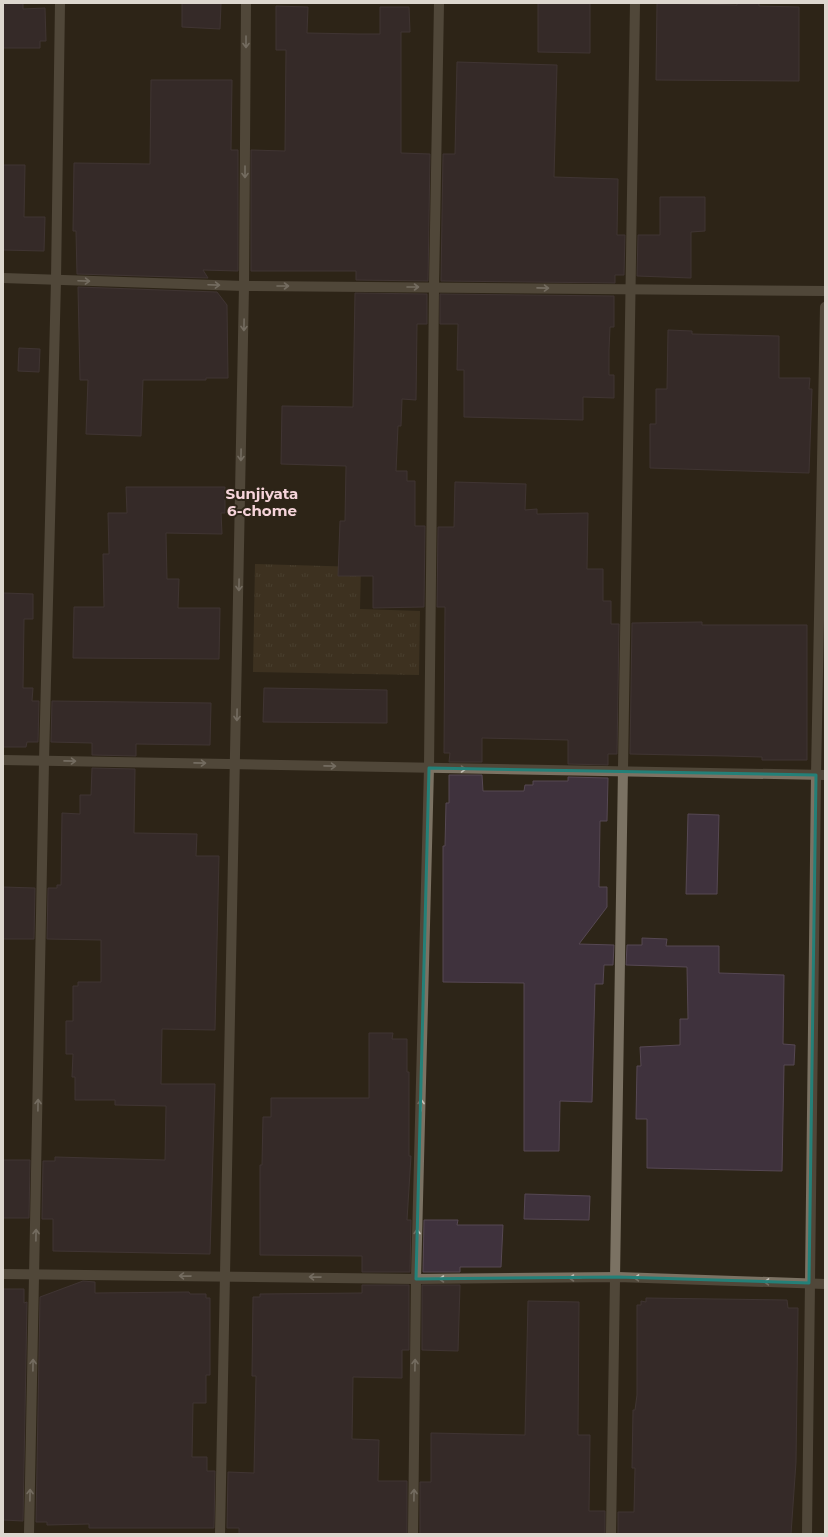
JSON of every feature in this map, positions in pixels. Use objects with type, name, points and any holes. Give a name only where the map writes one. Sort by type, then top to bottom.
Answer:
[{"type":"street","points":[[29,1534],[44,761],[56,280],[60,3]]},
{"type":"street","points":[[220,1534],[236,764],[244,286],[246,3]]},
{"type":"street","points":[[413,1534],[416,1279],[429,768],[434,287],[439,3]]},
{"type":"street","points":[[611,1534],[635,3]]},
{"type":"street","points":[[3,278],[244,286],[825,291]]},
{"type":"street","points":[[807,1534],[809,1283],[820,775],[825,307]]},
{"type":"street","points":[[3,760],[820,775]]},
{"type":"street","points":[[3,1274],[416,1279],[614,1277],[825,1284]]},
{"type":"highlighted area","points":[[429,768],[816,775],[809,1283],[618,1277],[416,1279]]},
{"type":"green space","points":[[255,564],[361,567],[360,609],[420,611],[419,675],[253,672]]},
{"type":"building","points":[[3,3],[23,3],[23,9],[45,8],[46,41],[40,41],[40,48],[3,48]]},
{"type":"building","points":[[182,3],[221,3],[220,29],[182,27]]},
{"type":"building","points":[[538,3],[590,3],[590,53],[538,52]]},
{"type":"building","points":[[657,3],[737,5],[737,3],[759,3],[759,6],[799,7],[799,81],[656,80]]},
{"type":"building","points":[[276,6],[308,7],[307,33],[359,34],[380,34],[380,7],[409,7],[410,32],[401,32],[401,153],[430,154],[428,281],[356,280],[356,271],[251,271],[251,150],[285,151],[286,50],[276,50]]},
{"type":"building","points":[[457,62],[557,65],[554,177],[618,179],[617,235],[625,235],[624,275],[615,275],[615,283],[441,281],[443,154],[455,154]]},
{"type":"building","points":[[151,80],[232,80],[231,150],[238,150],[238,271],[203,270],[208,278],[77,274],[76,231],[73,231],[74,163],[150,164]]},
{"type":"building","points":[[3,165],[25,165],[24,217],[45,217],[44,251],[3,250]]},
{"type":"building","points":[[660,197],[705,197],[705,231],[691,232],[691,278],[637,276],[638,235],[660,235]]},
{"type":"building","points":[[78,287],[217,292],[227,305],[228,378],[206,378],[206,380],[143,380],[141,436],[86,434],[88,380],[80,380]]},
{"type":"building","points":[[355,293],[427,294],[427,324],[417,324],[416,400],[402,399],[401,426],[398,426],[396,471],[407,471],[407,481],[415,481],[415,526],[425,526],[424,607],[373,608],[373,576],[338,576],[340,521],[345,521],[346,466],[281,464],[282,406],[353,407]]},
{"type":"building","points":[[440,294],[614,296],[614,327],[610,327],[609,375],[614,375],[614,398],[583,397],[583,420],[464,417],[464,370],[457,370],[458,324],[440,324]]},
{"type":"building","points":[[668,330],[692,331],[692,334],[779,336],[779,378],[810,378],[809,389],[812,389],[809,473],[650,468],[650,424],[656,424],[656,389],[667,389]]},
{"type":"building","points":[[19,348],[40,349],[39,372],[18,371]]},
{"type":"building","points":[[455,482],[526,484],[525,510],[537,509],[537,514],[588,513],[587,569],[603,569],[603,601],[611,601],[611,624],[619,624],[617,754],[608,754],[608,765],[568,764],[568,740],[482,738],[482,762],[449,762],[450,753],[444,753],[445,607],[437,607],[438,527],[454,527]]},
{"type":"building","points":[[126,487],[225,487],[225,513],[221,513],[222,534],[166,533],[167,579],[179,579],[178,608],[220,608],[219,659],[73,658],[74,607],[104,607],[103,554],[109,554],[108,513],[127,513]]},
{"type":"building","points":[[3,593],[33,594],[33,619],[24,619],[23,688],[33,688],[32,701],[39,701],[38,742],[27,742],[26,747],[3,747]]},
{"type":"building","points":[[702,622],[702,625],[807,625],[807,760],[762,760],[762,757],[630,754],[632,623]]},
{"type":"building","points":[[264,688],[387,690],[387,723],[263,722]]},
{"type":"building","points":[[52,701],[211,703],[210,745],[136,744],[136,756],[92,755],[92,743],[51,742]]},
{"type":"building","points":[[92,768],[135,769],[134,833],[197,834],[196,856],[219,856],[215,1030],[162,1029],[161,1084],[215,1084],[210,1254],[53,1251],[53,1219],[42,1219],[43,1161],[55,1161],[55,1157],[165,1160],[166,1106],[115,1105],[115,1100],[75,1100],[75,1077],[72,1077],[73,1054],[66,1054],[66,1021],[73,1021],[73,986],[78,986],[78,982],[101,982],[101,940],[47,939],[48,888],[57,888],[57,885],[61,885],[62,813],[80,814],[80,795],[91,795]]},
{"type":"building","points":[[449,775],[482,775],[483,791],[524,791],[525,785],[533,785],[533,781],[568,781],[568,777],[608,778],[607,821],[600,821],[599,887],[607,887],[607,907],[579,944],[614,945],[613,965],[604,965],[603,984],[595,984],[592,1102],[560,1101],[559,1151],[524,1151],[524,983],[443,982],[443,846],[445,846],[446,803],[449,803]]},
{"type":"building","points":[[688,814],[719,815],[717,894],[686,894]]},
{"type":"building","points":[[3,887],[35,888],[34,939],[3,939]]},
{"type":"building","points":[[642,938],[667,939],[666,946],[719,946],[719,973],[784,975],[783,1044],[795,1045],[794,1065],[784,1065],[782,1171],[647,1168],[647,1119],[636,1119],[637,1066],[641,1066],[640,1047],[680,1045],[680,1019],[688,1019],[687,967],[626,965],[627,945],[642,945]]},
{"type":"building","points":[[369,1033],[393,1033],[392,1039],[407,1039],[407,1072],[409,1072],[409,1156],[411,1156],[407,1220],[411,1220],[410,1272],[362,1272],[362,1256],[260,1255],[260,1165],[262,1165],[263,1117],[271,1117],[271,1098],[369,1098]]},
{"type":"building","points":[[3,1160],[30,1160],[29,1218],[3,1218]]},
{"type":"building","points":[[525,1194],[590,1196],[589,1220],[524,1219]]},
{"type":"building","points":[[424,1220],[458,1220],[457,1225],[503,1225],[501,1267],[460,1267],[460,1272],[423,1272]]},
{"type":"building","points":[[83,1281],[95,1282],[95,1293],[189,1292],[190,1294],[206,1294],[206,1298],[210,1298],[210,1375],[206,1375],[206,1403],[193,1403],[192,1457],[207,1457],[207,1471],[215,1471],[214,1528],[89,1528],[89,1524],[47,1525],[47,1522],[36,1522],[40,1297]]},
{"type":"building","points":[[362,1285],[409,1285],[409,1350],[402,1350],[402,1378],[353,1377],[352,1439],[379,1440],[378,1481],[407,1481],[407,1534],[239,1534],[239,1528],[227,1528],[228,1472],[254,1473],[256,1376],[252,1376],[253,1297],[260,1297],[260,1294],[362,1293]]},
{"type":"building","points":[[422,1285],[460,1285],[458,1351],[422,1350]]},
{"type":"building","points":[[3,1289],[24,1289],[24,1303],[27,1302],[23,1521],[3,1520]]},
{"type":"building","points":[[646,1298],[787,1300],[788,1308],[798,1308],[796,1462],[791,1534],[618,1534],[618,1512],[634,1512],[635,1468],[632,1468],[633,1410],[635,1410],[637,1395],[637,1305],[641,1305],[641,1301],[646,1302]]},
{"type":"building","points":[[528,1301],[579,1302],[578,1435],[590,1435],[589,1511],[605,1511],[605,1534],[420,1534],[420,1482],[431,1482],[431,1433],[525,1435]]},
{"type":"district","name":"Sunjiyata 6-chome","points":[[262,502]]}]
